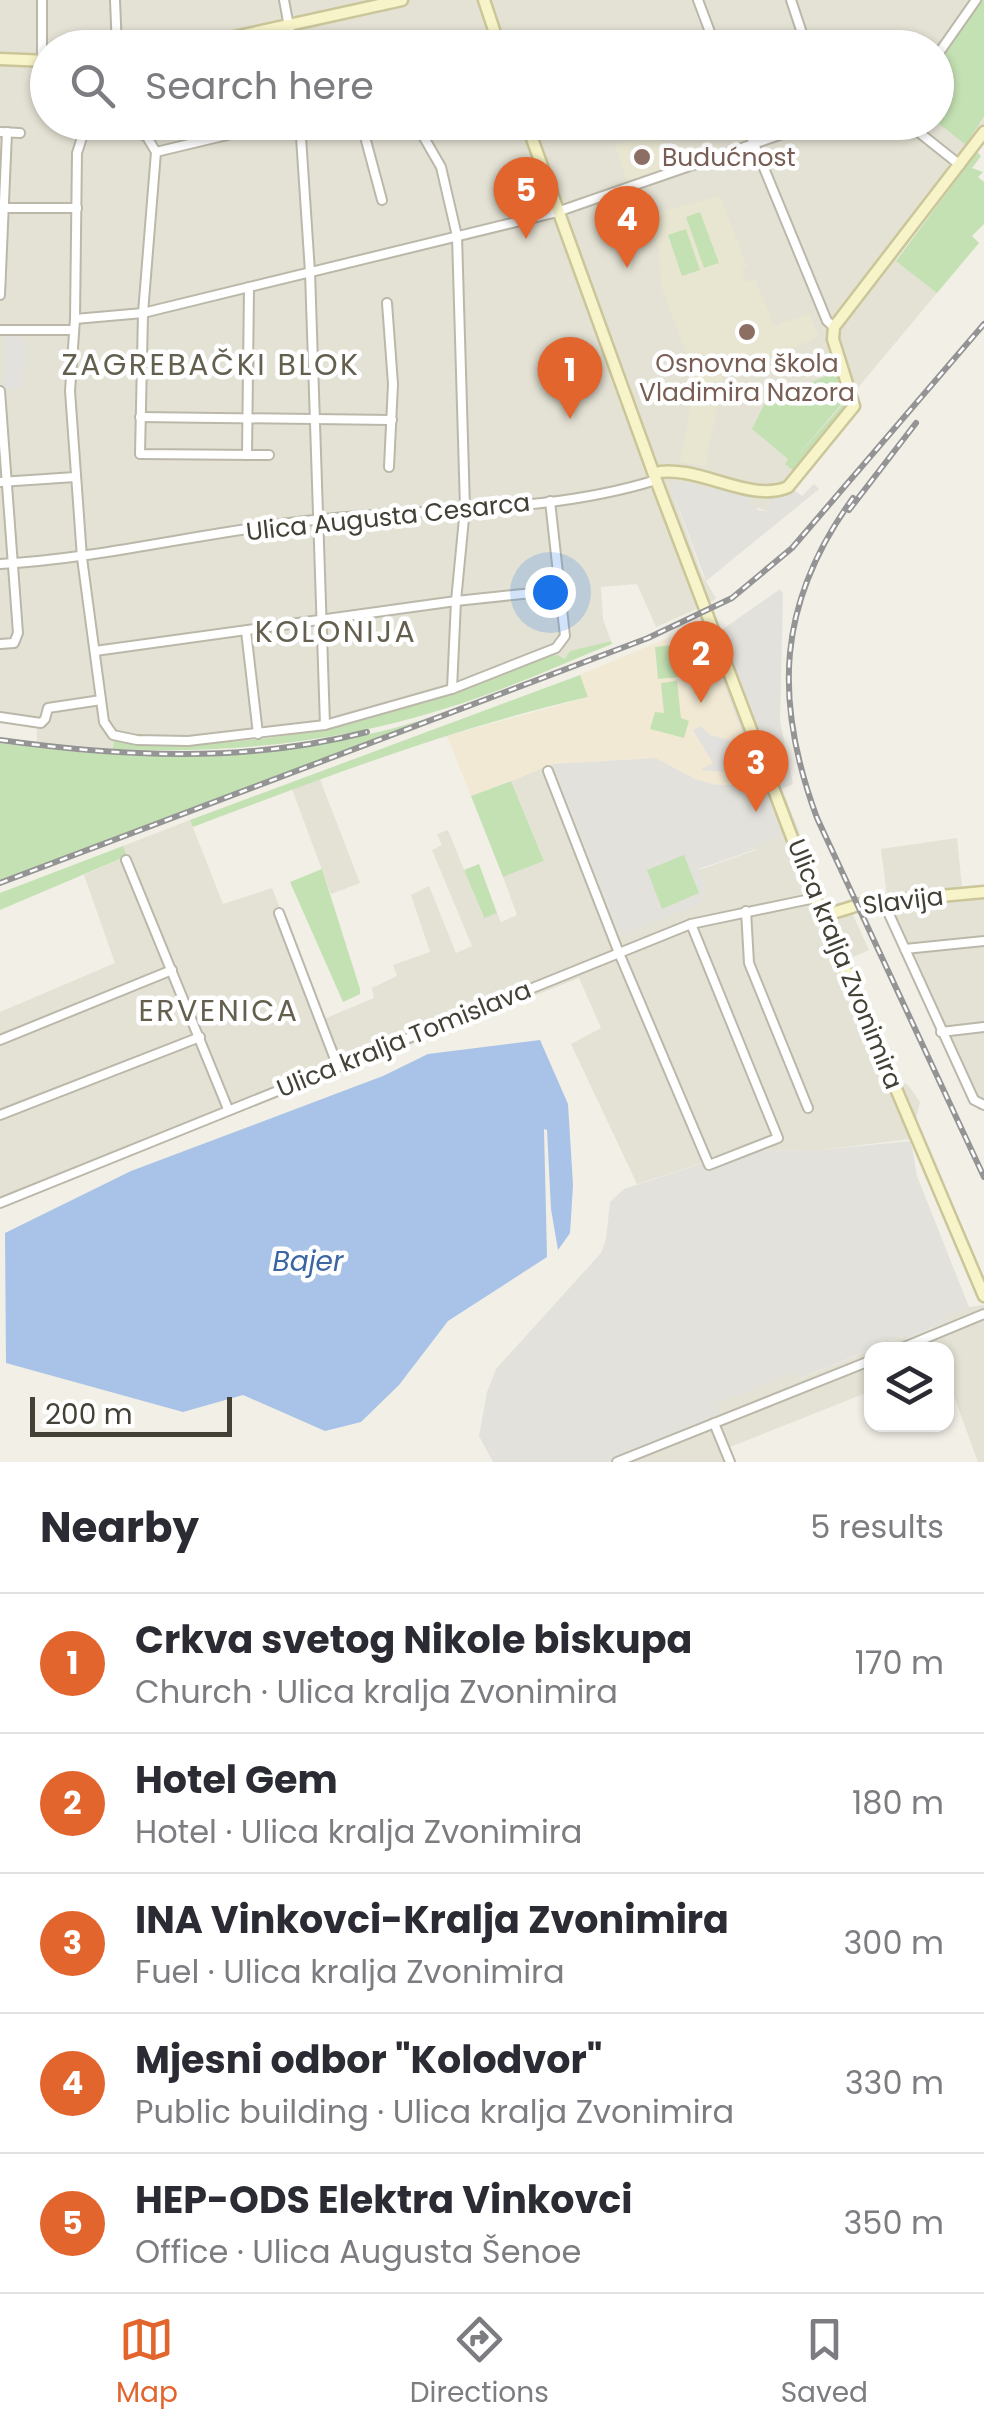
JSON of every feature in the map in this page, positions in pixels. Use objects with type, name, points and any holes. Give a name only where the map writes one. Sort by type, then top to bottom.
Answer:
[{"type":"main road","points":[[267,30],[402,0]]},
{"type":"main road","points":[[484,0],[494,30]]},
{"type":"main road","points":[[0,59],[30,60]]},
{"type":"main road","points":[[655,476],[672,470],[763,492],[783,490],[793,482],[854,406],[834,328],[984,132]]},
{"type":"main road","name":"Ulica kralja Zvonimira","points":[[532,140],[815,898],[984,1296]]},
{"type":"main road","name":"Slavija","points":[[823,916],[883,901],[984,892]]},
{"type":"street","points":[[42,0],[43,30]]},
{"type":"street","points":[[115,0],[116,30]]},
{"type":"street","points":[[284,0],[290,30]]},
{"type":"street","points":[[698,0],[709,30]]},
{"type":"street","points":[[790,0],[801,30]]},
{"type":"street","points":[[954,31],[976,0]]},
{"type":"street","points":[[0,295],[3,132],[20,132]]},
{"type":"street","points":[[81,140],[77,153],[70,391],[82,558],[104,722],[114,734],[136,740],[188,740],[326,725],[452,689],[548,652],[564,642],[550,501]]},
{"type":"street","points":[[149,140],[156,152],[143,313],[140,454],[270,455]]},
{"type":"street","points":[[156,152],[206,140]]},
{"type":"street","points":[[301,140],[310,272],[326,725]]},
{"type":"street","points":[[366,140],[382,200]]},
{"type":"street","points":[[426,140],[442,167],[458,236],[465,508],[452,689]]},
{"type":"street","points":[[751,140],[826,319],[834,328]]},
{"type":"street","points":[[75,319],[143,313],[557,212],[767,140]]},
{"type":"street","points":[[929,140],[960,165]]},
{"type":"street","points":[[2,208],[77,208]]},
{"type":"street","points":[[247,455],[249,287]]},
{"type":"street","points":[[388,303],[392,420],[389,467]]},
{"type":"street","points":[[0,330],[73,330]]},
{"type":"street","points":[[0,391],[18,639],[0,644]]},
{"type":"street","points":[[140,418],[392,420]]},
{"type":"street","points":[[4,482],[75,476]]},
{"type":"street","name":"Ulica Augusta Cesarca","points":[[0,564],[82,558],[320,519],[550,501],[655,476]]},
{"type":"street","points":[[95,651],[561,590]]},
{"type":"street","points":[[246,631],[258,734]]},
{"type":"street","points":[[0,716],[41,723],[48,708],[101,700]]},
{"type":"street","points":[[548,771],[619,953],[710,1165],[778,1138],[692,924]]},
{"type":"street","points":[[126,860],[228,1108]]},
{"type":"street","name":"Ulica kralja Tomislava","points":[[0,1204],[228,1108],[692,924],[815,898]]},
{"type":"street","points":[[883,901],[974,1100],[984,1105]]},
{"type":"street","points":[[746,911],[750,963],[808,1108]]},
{"type":"street","points":[[279,913],[338,1067]]},
{"type":"street","points":[[905,949],[984,941]]},
{"type":"street","points":[[0,1040],[172,970]]},
{"type":"street","points":[[941,1032],[984,1027]]},
{"type":"street","points":[[0,1115],[200,1036]]},
{"type":"street","points":[[916,1342],[984,1314]]},
{"type":"street","points":[[617,1462],[864,1363]]},
{"type":"street","points":[[714,1424],[730,1462]]},
{"type":"shaded area","points":[[0,0],[984,0],[984,141],[896,260],[937,293],[856,390],[856,412],[790,490],[775,496],[767,511],[705,488],[671,488],[702,575],[716,598],[656,627],[637,584],[601,587],[603,619],[611,641],[571,651],[565,659],[558,655],[540,658],[452,694],[326,727],[187,744],[114,739],[113,749],[37,742],[37,727],[0,720]]},
{"type":"shaded area","name":"Budućnost","points":[[661,140],[669,169],[627,181],[615,145]]},
{"type":"shaded area","name":"Osnovna škola Vladimira Nazora","points":[[720,196],[747,267],[742,269],[745,283],[755,279],[774,326],[809,314],[819,337],[723,376],[705,466],[680,462],[696,380],[662,288],[659,249],[647,215]]},
{"type":"shaded area","points":[[6,336],[26,338],[23,388],[4,389]]},
{"type":"shaded area","points":[[674,481],[751,495],[750,503],[758,505],[757,510],[767,511],[773,496],[792,488],[802,496],[814,484],[819,489],[706,581],[671,488]]},
{"type":"shaded area","points":[[780,589],[780,721],[793,784],[782,789],[798,829],[699,869],[707,889],[700,892],[705,902],[620,936],[552,764],[656,758],[695,779],[716,785],[755,784],[745,740],[701,624],[714,618],[719,630],[723,629]]},
{"type":"shaded area","points":[[701,624],[745,740],[755,784],[716,785],[695,779],[656,758],[553,764],[471,796],[447,736],[588,697],[580,675]]},
{"type":"shaded area","points":[[701,726],[710,735],[741,743],[734,773],[700,770],[713,763],[693,730]]},
{"type":"shaded area","points":[[552,764],[620,936],[704,902],[700,892],[707,889],[699,870],[756,850],[755,845],[798,829],[824,904],[833,908],[848,904],[869,950],[849,959],[850,973],[895,1079],[908,1085],[920,1102],[915,1123],[920,1138],[819,1150],[758,1151],[710,1168],[702,1163],[637,1184],[571,1044],[601,1028],[579,978],[0,1207],[0,1012],[115,963],[84,875],[127,856],[123,846],[190,820],[223,904],[272,888],[324,1019],[374,998],[372,988],[397,976],[393,965],[430,952],[411,895],[429,886],[456,953],[472,946],[432,850],[442,845],[437,834],[448,830],[483,917],[497,913],[501,922],[517,915],[503,877],[544,861],[511,781]]},
{"type":"shaded area","points":[[319,777],[360,883],[331,894],[292,789]]},
{"type":"shaded area","points":[[957,838],[962,887],[984,885],[984,1110],[978,1110],[938,1032],[878,897],[887,896],[881,849]]},
{"type":"shaded area","points":[[911,1141],[917,1176],[969,1307],[946,1316],[948,1322],[905,1339],[903,1336],[888,1342],[864,1342],[864,1352],[799,1379],[796,1372],[716,1404],[721,1418],[608,1462],[493,1462],[479,1436],[487,1392],[496,1369],[601,1253],[610,1202],[624,1189],[703,1163],[710,1168],[758,1151]]},
{"type":"shaded area","points":[[984,1305],[984,1462],[978,1462],[954,1396],[954,1342],[889,1342],[947,1322],[945,1316]]},
{"type":"shaded area","points":[[864,1353],[864,1394],[730,1447],[735,1462],[608,1462],[720,1418],[715,1404],[796,1372],[800,1379]]},
{"type":"green space","points":[[984,0],[984,116],[966,145],[954,135],[954,37]]},
{"type":"green space","points":[[977,152],[981,156],[972,168],[983,172],[978,177],[984,182],[984,224],[972,236],[979,243],[937,293],[896,261]]},
{"type":"green space","points":[[700,212],[719,263],[704,268],[686,217]]},
{"type":"green space","points":[[686,229],[700,270],[682,276],[668,235]]},
{"type":"green space","points":[[828,356],[833,356],[847,397],[793,461],[848,399],[847,404],[794,471],[785,464],[788,459],[752,429],[767,399],[781,405],[800,383],[804,385],[834,373]]},
{"type":"green space","points":[[611,641],[612,644],[489,694],[365,730],[282,744],[198,750],[113,749],[114,738],[216,743],[318,729],[449,695],[531,660],[558,655],[565,659],[570,651]]},
{"type":"green space","points":[[675,645],[678,677],[658,679],[655,647]]},
{"type":"green space","points":[[580,675],[588,697],[438,739],[193,827],[190,820]]},
{"type":"green space","points":[[677,681],[681,718],[689,721],[684,738],[650,729],[655,712],[664,713],[661,683]]},
{"type":"green space","points":[[438,715],[0,881],[0,743],[110,754],[221,754],[330,742]]},
{"type":"green space","points":[[511,781],[544,861],[503,877],[471,796]]},
{"type":"green space","points":[[123,846],[127,856],[0,910],[0,893]]},
{"type":"green space","points":[[684,855],[699,893],[662,909],[647,870]]},
{"type":"green space","points":[[479,864],[497,913],[484,918],[464,870]]},
{"type":"green space","points":[[322,869],[360,989],[360,994],[343,1002],[290,882]]},
{"type":"water","name":"Bajer","points":[[540,1040],[568,1104],[573,1185],[570,1233],[558,1250],[544,1129],[547,1257],[448,1321],[399,1385],[361,1422],[325,1431],[243,1395],[183,1412],[6,1363],[5,1233],[131,1171],[383,1076],[428,1054]]},
{"type":"railway","points":[[0,883],[648,638],[732,598],[792,548],[984,324]]},
{"type":"railway","points":[[849,510],[916,423]]},
{"type":"railway","points":[[853,498],[809,576],[797,614],[790,653],[793,733],[817,818],[984,1177]]},
{"type":"railway","points":[[0,740],[138,753],[230,753],[276,749],[367,732]]},
{"type":"place","name":"Budućnost","points":[[642,157]]},
{"type":"place","name":"HEP-ODS Elektra Vinkovci","points":[[526,239]]},
{"type":"place","name":"Mjesni odbor \"Kolodvor\"","points":[[627,268]]},
{"type":"place","name":"Osnovna škola Vladimira Nazora","points":[[747,332]]},
{"type":"place","name":"Crkva svetog Nikole biskupa","points":[[570,419]]},
{"type":"place","name":"Hotel Gem","points":[[701,703]]},
{"type":"place","name":"INA Vinkovci-Kralja Zvonimira","points":[[756,812]]},
{"type":"district","name":"ZAGREBAČKI BLOK","points":[[211,364]]},
{"type":"district","name":"KOLONIJA","points":[[336,631]]},
{"type":"district","name":"ERVENICA","points":[[219,1010]]}]
